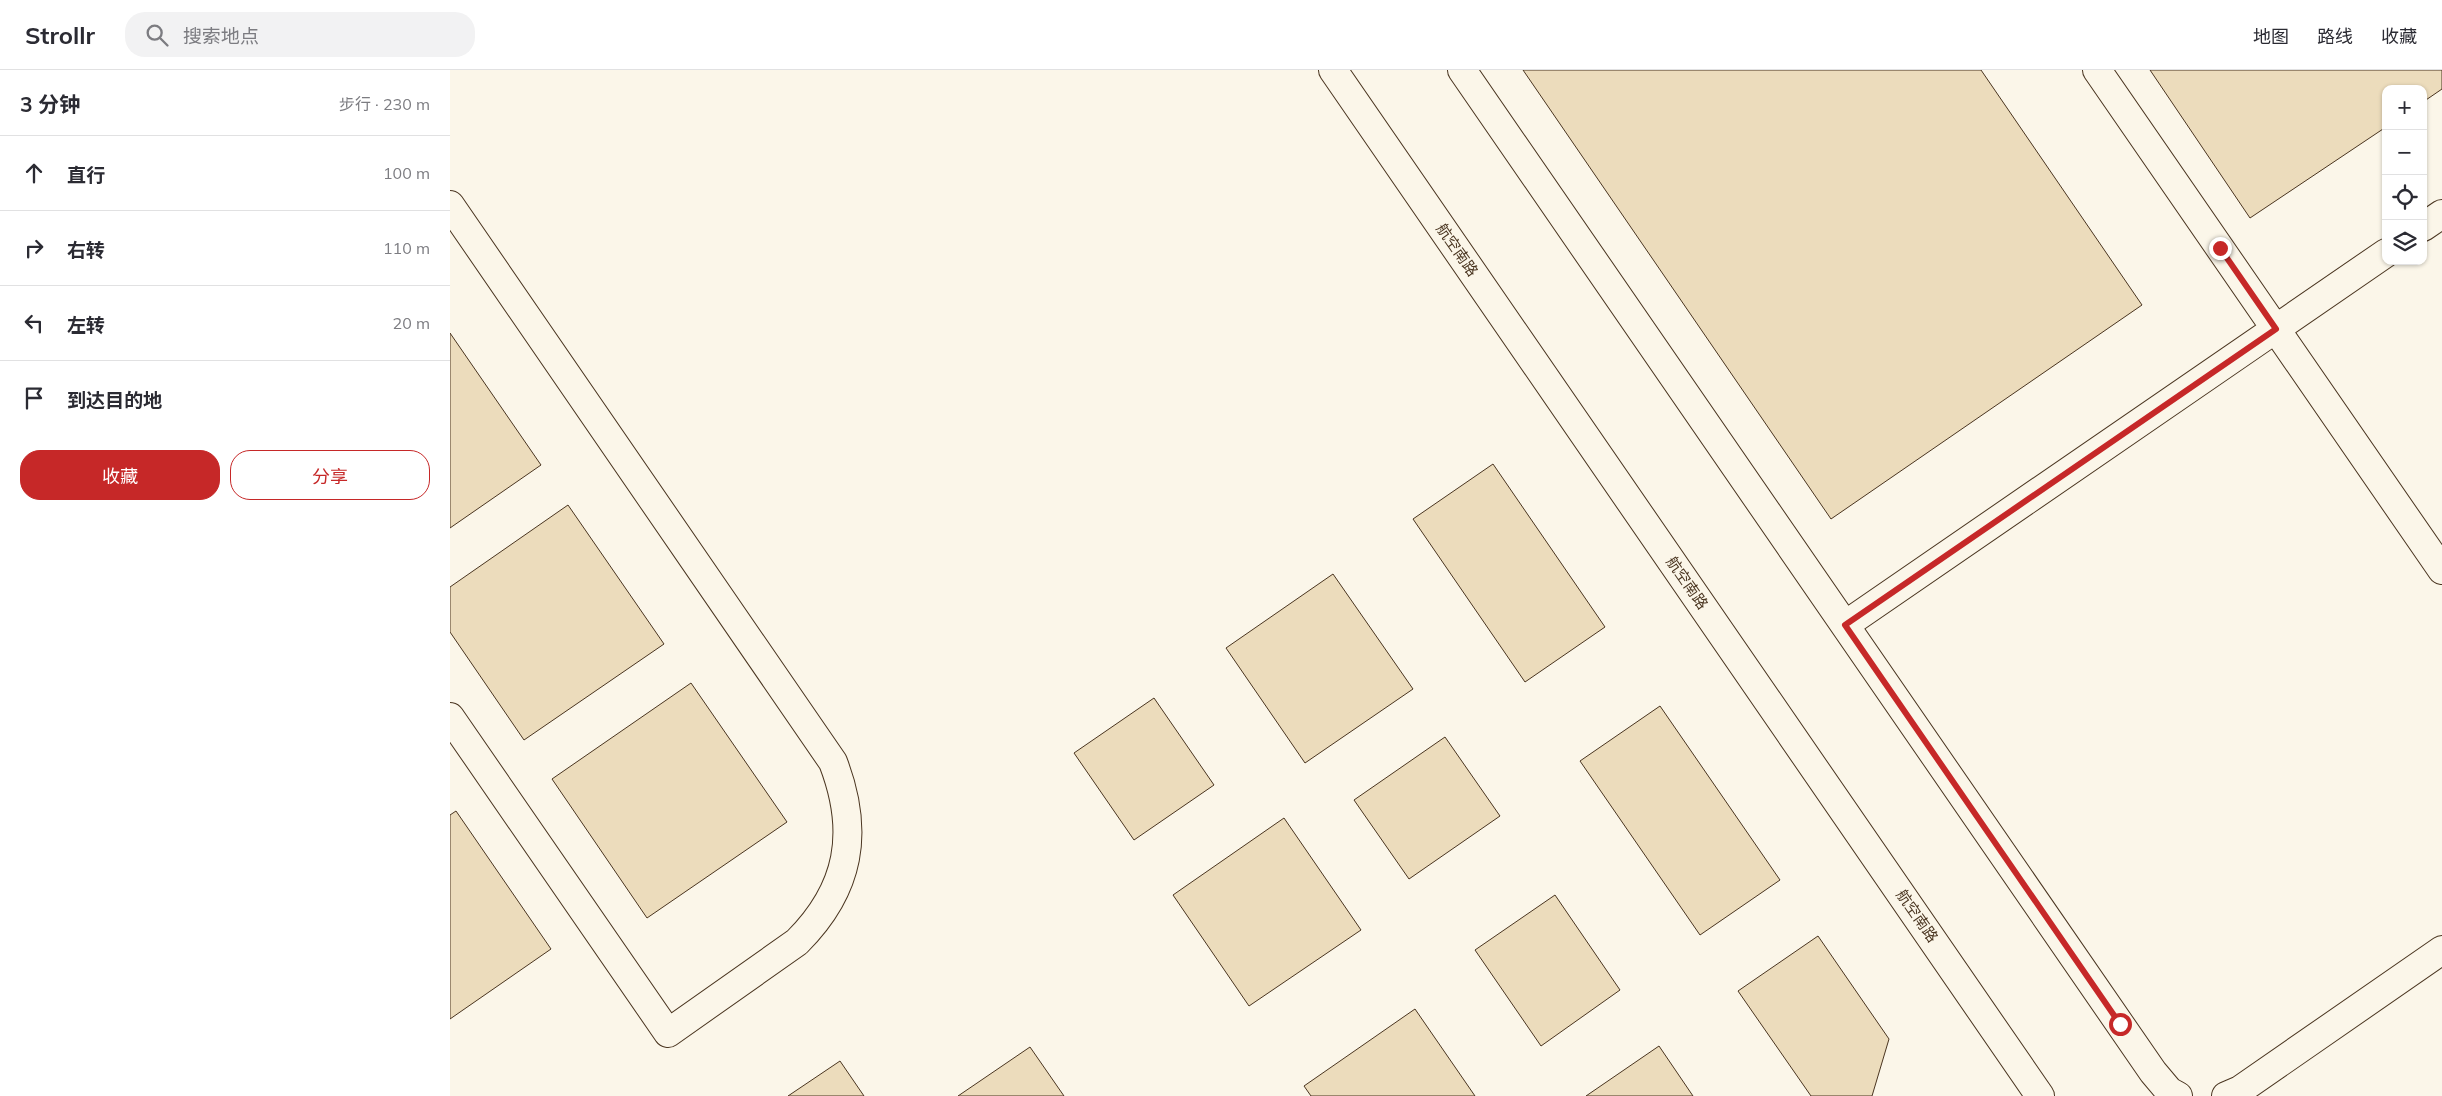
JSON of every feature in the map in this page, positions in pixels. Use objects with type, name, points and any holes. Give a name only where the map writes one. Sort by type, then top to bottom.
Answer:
[{"type":"street","name":"航空南路","points":[[1334,70],[2040,1096]]},
{"type":"street","points":[[1462,70],[2153,1072],[2169,1091],[2178,1096]]},
{"type":"street","points":[[2097,70],[2442,570]]},
{"type":"street","points":[[450,205],[833,762],[842,785],[847,809],[849,834],[846,858],[839,882],[829,904],[815,925],[784,952],[668,1033],[450,717]]},
{"type":"street","points":[[2427,224],[2442,214]]},
{"type":"street","points":[[1845,625],[2382,256]]},
{"type":"street","points":[[2226,1096],[2240,1090],[2442,950]]},
{"type":"building","points":[[1523,70],[1981,70],[2142,305],[1831,519]]},
{"type":"building","points":[[2150,70],[2442,70],[2442,89],[2427,99],[2427,85],[2382,85],[2382,130],[2250,218]]},
{"type":"building","points":[[450,333],[541,465],[450,528]]},
{"type":"building","points":[[1493,464],[1605,627],[1525,682],[1413,519]]},
{"type":"building","points":[[568,505],[664,644],[524,740],[450,632],[450,587]]},
{"type":"building","points":[[1333,574],[1413,689],[1305,763],[1226,648]]},
{"type":"building","points":[[691,683],[787,822],[647,918],[552,779]]},
{"type":"building","points":[[1154,698],[1214,785],[1134,840],[1074,753]]},
{"type":"building","points":[[1660,706],[1780,880],[1700,935],[1580,761]]},
{"type":"building","points":[[1445,737],[1500,816],[1409,879],[1354,800]]},
{"type":"building","points":[[456,811],[551,949],[450,1019],[450,815]]},
{"type":"building","points":[[1284,818],[1361,930],[1249,1006],[1173,895]]},
{"type":"building","points":[[1555,895],[1620,990],[1541,1046],[1475,950]]},
{"type":"building","points":[[1818,936],[1889,1039],[1872,1096],[1811,1096],[1738,991]]},
{"type":"building","points":[[1415,1009],[1475,1096],[1311,1096],[1304,1086]]},
{"type":"building","points":[[1659,1046],[1693,1096],[1586,1096]]},
{"type":"building","points":[[1030,1047],[1064,1096],[958,1096]]},
{"type":"building","points":[[840,1061],[864,1096],[788,1096]]},
{"type":"route","points":[[2120,1024],[1845,625],[2276,329],[2220,248]]}]
